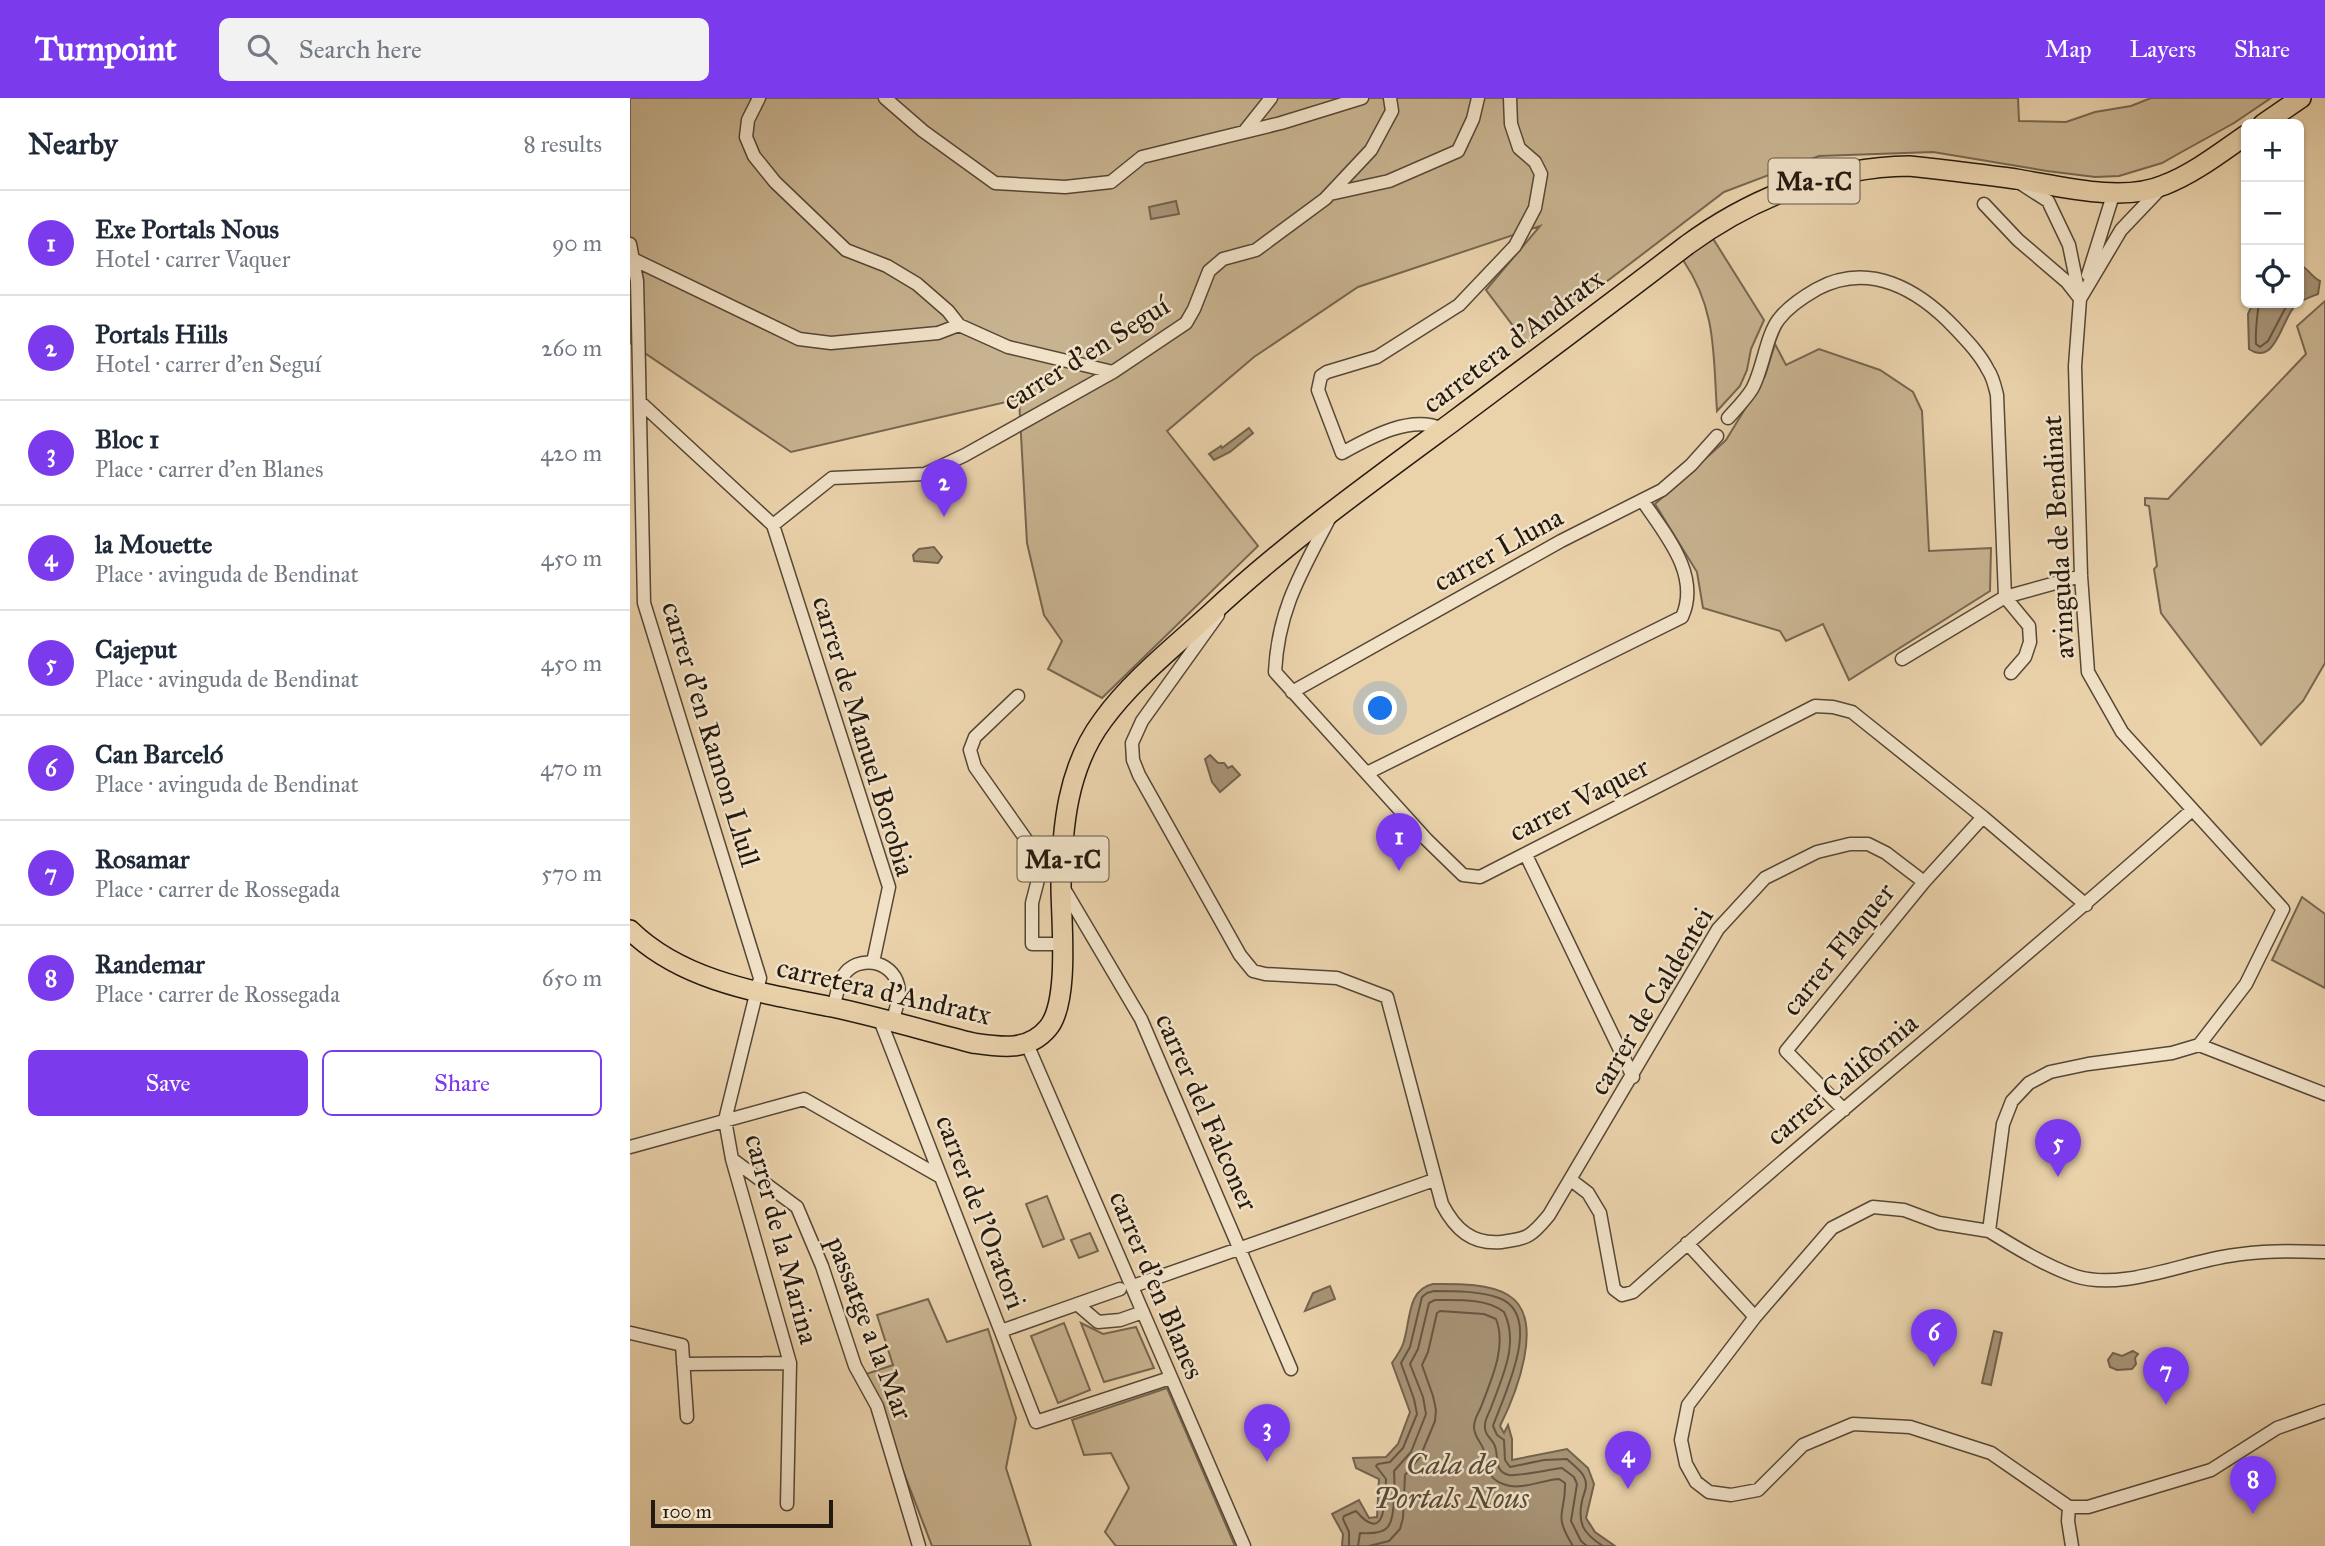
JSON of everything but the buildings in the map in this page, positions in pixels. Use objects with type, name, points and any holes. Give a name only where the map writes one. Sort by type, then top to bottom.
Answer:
[{"type":"main road","points":[[2270,119],[2301,98]]},
{"type":"main road","name":"carretera d'Andratx","points":[[632,937],[682,968],[711,978],[979,1044],[1014,1047],[1027,1044],[1047,1029],[1058,1009],[1062,944],[1061,884],[1068,796],[1097,728],[1144,674],[1236,590],[1334,509],[1715,225],[1766,199],[1825,178],[1882,166],[1909,166],[2114,192],[2140,191],[2163,186],[2241,138]]},
{"type":"street","points":[[759,98],[748,120],[746,137],[754,156],[775,182],[846,250],[887,266],[917,284],[948,310],[959,325],[1009,347],[1113,372]]},
{"type":"street","points":[[885,98],[923,131],[995,183],[1065,187],[1111,182],[1142,158],[1362,98]]},
{"type":"street","points":[[1244,132],[1271,98]]},
{"type":"street","points":[[1330,194],[1371,150],[1392,111],[1390,98]]},
{"type":"street","name":"carrer d'en Seguí","points":[[773,525],[832,478],[925,474],[965,456],[1113,372],[1186,323],[1209,271],[1223,259],[1256,250],[1330,194],[1389,181],[1458,150],[1473,119],[1478,98]]},
{"type":"street","points":[[1442,429],[1430,424],[1383,431],[1342,453],[1318,390],[1321,376],[1326,372],[1377,357],[1459,305],[1515,246],[1535,208],[1541,174],[1535,162],[1519,148],[1511,124],[1510,98]]},
{"type":"street","name":"avinguda de Bendinat","points":[[2014,179],[2048,201],[2068,245],[2080,299]]},
{"type":"street","name":"avinguda de Bendinat","points":[[2080,299],[2121,230],[2163,186]]},
{"type":"street","name":"avinguda de Bendinat","points":[[2114,192],[2080,299],[2075,366],[2081,576],[2088,672],[2122,732],[2283,909],[2246,984],[2199,1045]]},
{"type":"street","points":[[1984,204],[2018,240],[2067,282],[2080,299]]},
{"type":"street","name":"carrer d'en Ramon Llull","points":[[630,244],[640,403],[645,603],[760,978],[758,990]]},
{"type":"street","points":[[633,259],[799,339],[831,343],[939,333],[959,325]]},
{"type":"street","points":[[1728,418],[1752,388],[1777,320],[1800,299],[1826,285],[1849,278],[1872,278],[1895,284],[1918,296],[1941,314],[1975,349],[1990,372],[1997,395],[2005,597],[2029,626],[2030,642],[2025,657],[2011,673]]},
{"type":"street","points":[[640,403],[773,525]]},
{"type":"street","name":"carrer Lluna","points":[[1292,692],[1561,541],[1662,490],[1692,465],[1717,436]]},
{"type":"street","points":[[1367,773],[1682,617],[1688,604],[1688,584],[1676,549],[1642,500]]},
{"type":"street","name":"carrer Vaquer","points":[[1334,509],[1290,594],[1276,644],[1275,672],[1427,840],[1463,875],[1480,877],[1526,855],[1815,706],[1852,712],[1983,817],[2086,905]]},
{"type":"street","name":"carrer de Manuel Borobia","points":[[773,525],[889,887],[873,962]]},
{"type":"street","points":[[1902,659],[2005,597],[2081,576]]},
{"type":"street","points":[[1136,1285],[1434,1180],[1387,997],[1337,978],[1253,971],[1240,955],[1133,760],[1132,743],[1142,721],[1236,590]]},
{"type":"street","points":[[1018,696],[975,737],[970,750],[975,767],[1037,855],[1040,872],[1032,903],[1032,944],[1062,944]]},
{"type":"street","name":"carrer Califòrnia","points":[[1571,1180],[1588,1193],[1600,1213],[1614,1289],[1622,1295],[1633,1292],[1687,1243],[2086,905],[2192,810]]},
{"type":"street","name":"carrer Flaquer","points":[[1844,1110],[1786,1051],[1924,882],[1983,817]]},
{"type":"street","name":"carrer de Caldentei","points":[[1434,1180],[1450,1221],[1461,1232],[1474,1239],[1493,1243],[1533,1233],[1549,1216],[1571,1180],[1718,929],[1765,877],[1817,852],[1868,844],[1886,853],[1924,882]]},
{"type":"street","points":[[1526,855],[1633,1077]]},
{"type":"street","name":"carrer del Falconer","points":[[1061,884],[1140,1019],[1291,1368]]},
{"type":"street","points":[[833,1008],[841,981],[848,971],[858,964],[873,962],[887,968],[898,984],[898,998],[886,1021]]},
{"type":"street","name":"carrer de la Marina","points":[[758,990],[725,1120],[732,1158],[790,1363],[787,1504]]},
{"type":"street","name":"carrer de l'Oratori","points":[[886,1021],[939,1176],[1036,1422],[1170,1378]]},
{"type":"street","name":"carrer d'en Blanes","points":[[1027,1044],[1244,1546]]},
{"type":"street","points":[[1989,1231],[2003,1124],[2012,1101],[2029,1083],[2050,1072],[2172,1053],[2199,1045],[2325,1094]]},
{"type":"street","points":[[630,1147],[804,1099],[939,1176]]},
{"type":"street","name":"passatge a la Mar","points":[[732,1158],[797,1207],[822,1266],[855,1366],[877,1406],[919,1546]]},
{"type":"street","points":[[2325,1252],[2273,1250],[2228,1256],[2124,1279],[2103,1280],[2075,1276],[1989,1231],[1939,1223],[1904,1210],[1873,1207],[1832,1228],[1755,1317],[1688,1405],[1681,1440],[1686,1464],[1696,1482],[1709,1492],[1731,1495],[1758,1490],[1803,1445],[1853,1424],[1910,1427],[1991,1453],[2068,1507],[2088,1507],[2211,1470],[2277,1427],[2325,1411]]},
{"type":"street","points":[[1687,1243],[1755,1317]]},
{"type":"street","points":[[1001,1331],[1120,1289]]},
{"type":"street","points":[[1077,1304],[1098,1322],[1120,1321],[1143,1312]]},
{"type":"street","points":[[630,1332],[682,1345],[687,1417]]},
{"type":"street","points":[[683,1364],[790,1363]]},
{"type":"street","points":[[2068,1507],[2072,1546]]},
{"type":"shaded area","points":[[630,98],[2018,98],[2019,121],[2066,122],[2095,112],[2131,106],[2151,98],[2271,98],[2234,123],[2162,163],[2119,176],[2095,177],[2047,171],[1933,152],[1819,156],[1724,192],[1526,343],[1486,290],[1540,226],[1358,287],[1254,357],[1167,431],[1258,546],[1102,698],[1048,669],[1062,641],[1044,615],[1027,543],[1019,399],[791,452],[630,343]]},
{"type":"shaded area","points":[[1712,237],[1764,320],[1751,349],[1747,370],[1740,386],[1717,411],[1708,315],[1694,279],[1683,260]]},
{"type":"shaded area","points":[[2325,301],[2325,663],[2303,701],[2261,745],[2161,613],[2149,506],[2145,505],[2145,498],[2168,499],[2306,354],[2297,326]]},
{"type":"shaded area","points":[[1775,344],[1786,365],[1819,349],[1880,370],[1913,392],[1922,411],[1929,551],[1991,548],[1990,591],[1849,680],[1823,624],[1786,641],[1780,631],[1703,608],[1697,572],[1655,504],[1726,440],[1765,376]]},
{"type":"shaded area","points":[[2302,897],[2325,914],[2325,988],[2272,960]]},
{"type":"shaded area","points":[[1047,1196],[1064,1239],[1043,1247],[1026,1204]]},
{"type":"shaded area","points":[[1090,1233],[1098,1251],[1079,1258],[1071,1240]]},
{"type":"shaded area","points":[[928,1299],[947,1342],[988,1329],[1016,1418],[1006,1468],[1031,1546],[932,1546],[866,1374],[893,1365],[877,1315]]},
{"type":"shaded area","points":[[1064,1323],[1090,1390],[1058,1403],[1031,1336]]},
{"type":"shaded area","points":[[1081,1323],[1103,1334],[1136,1327],[1154,1368],[1104,1382]]},
{"type":"shaded area","points":[[1167,1388],[1235,1546],[1116,1546],[1105,1532],[1129,1488],[1111,1453],[1084,1455],[1072,1420]]},
{"type":"water","points":[[1176,201],[1179,214],[1151,219],[1149,207]]},
{"type":"water","points":[[2304,268],[2320,281],[2318,294],[2305,299]]},
{"type":"water","points":[[2251,308],[2293,308],[2272,347],[2258,353],[2249,349],[2248,314]]},
{"type":"water","points":[[1249,428],[1253,433],[1230,452],[1214,460],[1209,454],[1221,446],[1222,448]]},
{"type":"water","points":[[934,547],[942,557],[938,563],[914,561],[913,555],[919,549]]},
{"type":"water","points":[[1210,755],[1228,768],[1232,766],[1240,775],[1220,792],[1212,782],[1205,759]]},
{"type":"water","name":"Cala de Portals Nous","points":[[1433,1284],[1491,1288],[1508,1295],[1519,1306],[1525,1321],[1527,1339],[1524,1358],[1513,1396],[1500,1426],[1504,1433],[1508,1425],[1512,1439],[1512,1460],[1567,1449],[1588,1468],[1594,1484],[1586,1518],[1595,1532],[1615,1546],[1342,1546],[1343,1534],[1332,1514],[1359,1500],[1369,1518],[1377,1517],[1379,1479],[1356,1468],[1353,1458],[1386,1457],[1398,1444],[1410,1412],[1392,1363],[1403,1344],[1414,1300],[1424,1287]]},
{"type":"water","points":[[1330,1286],[1335,1299],[1305,1311],[1313,1293]]},
{"type":"water","points":[[1994,1331],[2002,1333],[1991,1385],[1982,1383]]},
{"type":"water","points":[[2133,1351],[2138,1354],[2132,1369],[2117,1370],[2110,1367],[2108,1360],[2113,1353],[2122,1356]]},
{"type":"place","name":"Portals Hills","points":[[944,517]]},
{"type":"place","name":"Exe Portals Nous","points":[[1399,871]]},
{"type":"place","name":"Cajeput","points":[[2058,1177]]},
{"type":"place","name":"Can Barceló","points":[[1934,1367]]},
{"type":"place","name":"Rosamar","points":[[2166,1405]]},
{"type":"place","name":"Bloc 1","points":[[1267,1462]]},
{"type":"place","name":"la Mouette","points":[[1628,1489]]},
{"type":"place","name":"Randemar","points":[[2253,1514]]}]
